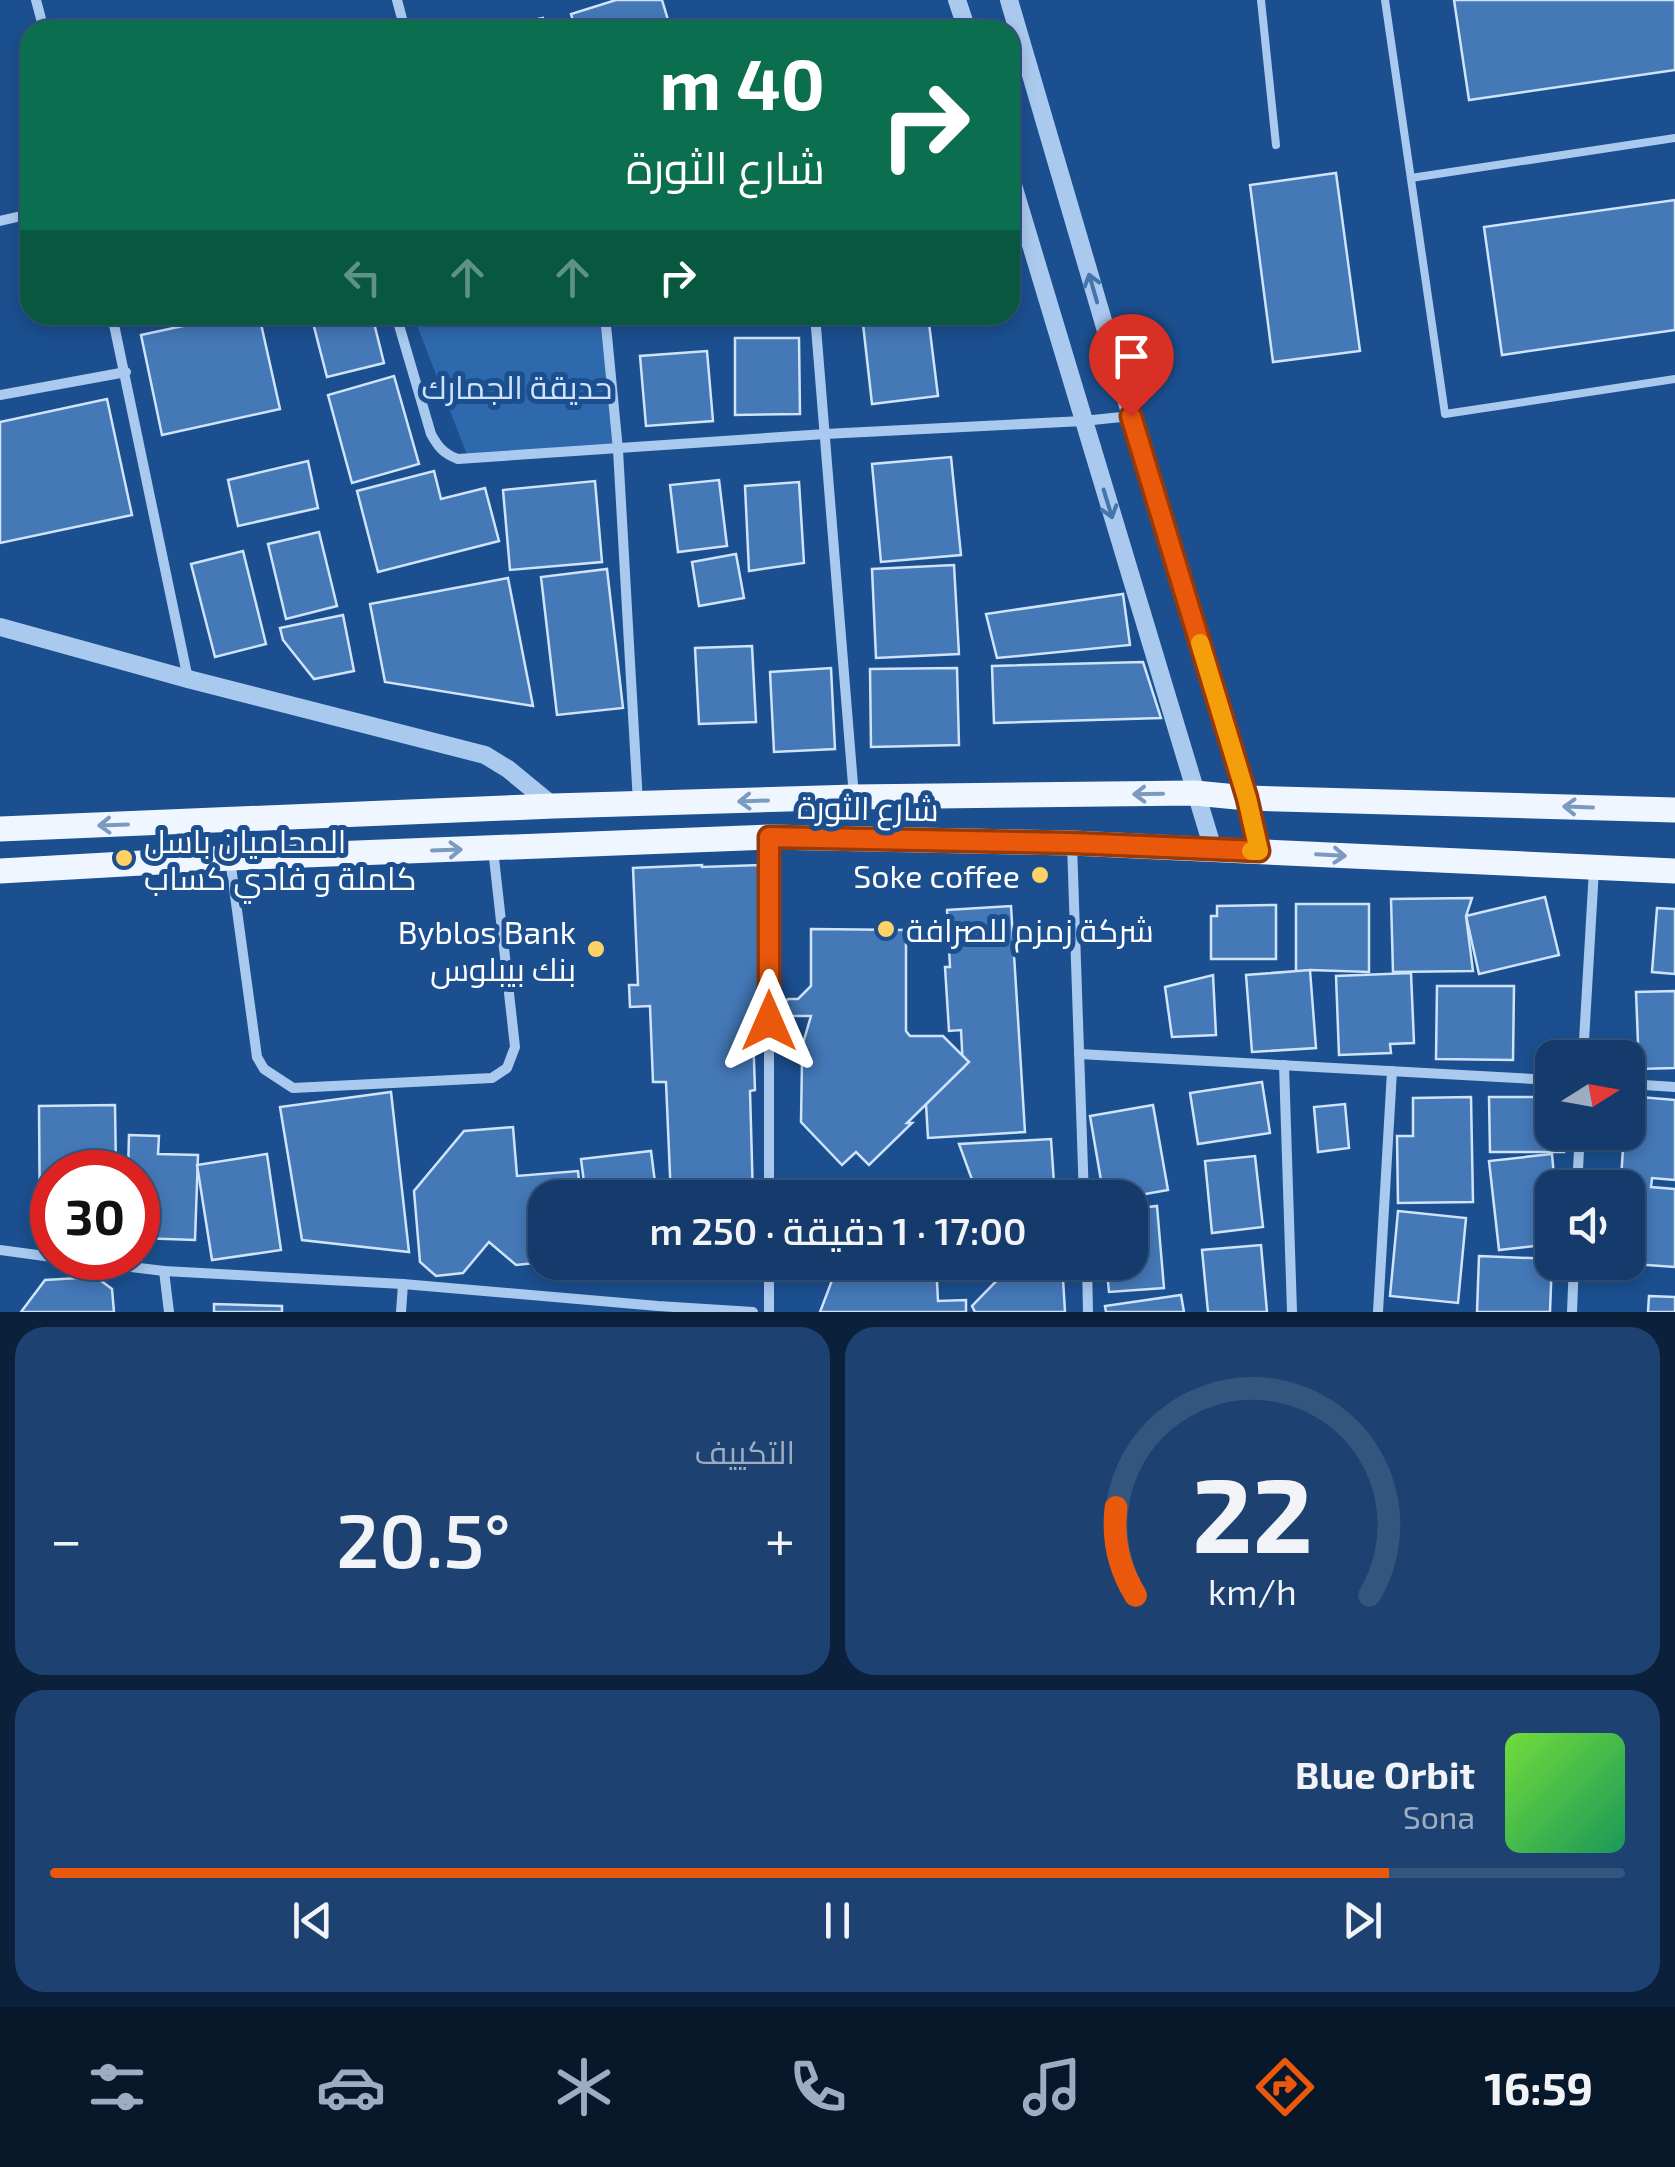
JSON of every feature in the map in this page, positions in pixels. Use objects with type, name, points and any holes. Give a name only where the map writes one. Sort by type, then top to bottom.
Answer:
[{"type":"main road","name":"شارع الثورة","points":[[0,830],[854,797],[1195,794],[1675,810]]},
{"type":"main road","name":"شارع الثورة","points":[[0,871],[769,837],[1072,843],[1675,871]]},
{"type":"street","points":[[1020,67],[1131,416],[1247,798],[1259,851]]},
{"type":"street","points":[[1020,210],[1213,849]]},
{"type":"street","points":[[114,325],[188,679]]},
{"type":"street","points":[[399,325],[431,434],[438,446],[458,460],[1131,416]]},
{"type":"street","points":[[606,325],[618,450],[638,805]]},
{"type":"street","points":[[817,325],[854,797]]},
{"type":"street","points":[[0,395],[126,372]]},
{"type":"street","points":[[0,627],[484,755],[508,769],[553,806]]},
{"type":"street","points":[[769,837],[769,1180]]},
{"type":"street","points":[[1072,843],[1083,1180]]},
{"type":"street","points":[[230,858],[257,1057],[264,1069],[293,1088],[492,1078],[506,1068],[515,1047],[492,849]]},
{"type":"street","points":[[1584,1040],[1594,868]]},
{"type":"street","points":[[1079,1054],[1535,1079]]},
{"type":"street","points":[[1284,1065],[1292,1312]]},
{"type":"street","points":[[1378,1312],[1392,1072]]},
{"type":"street","points":[[1645,1085],[1675,1087]]},
{"type":"street","points":[[0,1250],[30,1254]]},
{"type":"street","points":[[160,1270],[404,1284],[658,1309],[753,1312]]},
{"type":"street","points":[[164,1271],[169,1312]]},
{"type":"street","points":[[769,1280],[769,1312]]},
{"type":"street","points":[[1087,1280],[1088,1312]]},
{"type":"street","points":[[1572,1312],[1573,1280]]},
{"type":"street","points":[[400,1312],[404,1284]]},
{"type":"lane","points":[[1262,0],[1276,145]]},
{"type":"lane","points":[[1385,0],[1445,414],[1675,379]]},
{"type":"lane","points":[[1411,178],[1675,138]]},
{"type":"green space","name":"حديقة الجمارك","points":[[417,325],[606,325],[618,450],[469,460]]},
{"type":"building","points":[[616,0],[662,0],[668,20],[573,20],[571,14]]},
{"type":"building","points":[[1454,0],[1675,0],[1675,70],[1469,100]]},
{"type":"building","points":[[1336,173],[1360,351],[1273,362],[1250,185]]},
{"type":"building","points":[[1675,200],[1675,330],[1502,355],[1484,227]]},
{"type":"building","points":[[188,325],[261,325],[280,409],[162,435],[141,335]]},
{"type":"building","points":[[314,325],[374,325],[384,363],[327,377]]},
{"type":"building","points":[[863,325],[929,325],[938,396],[872,404]]},
{"type":"building","points":[[735,338],[799,338],[800,414],[735,415]]},
{"type":"building","points":[[707,351],[713,421],[646,426],[640,356]]},
{"type":"building","points":[[394,376],[419,464],[352,483],[328,395]]},
{"type":"building","points":[[107,399],[132,515],[0,543],[0,422]]},
{"type":"building","points":[[951,457],[961,555],[881,562],[872,464]]},
{"type":"building","points":[[308,461],[318,508],[238,526],[228,480]]},
{"type":"building","points":[[434,471],[441,499],[485,488],[499,541],[378,572],[357,491]]},
{"type":"building","points":[[719,480],[727,546],[678,552],[670,485]]},
{"type":"building","points":[[595,481],[602,562],[510,570],[503,490]]},
{"type":"building","points":[[799,482],[804,563],[749,571],[745,486]]},
{"type":"building","points":[[319,532],[337,606],[286,619],[268,544]]},
{"type":"building","points":[[243,551],[266,644],[215,657],[191,564]]},
{"type":"building","points":[[736,554],[744,598],[699,606],[692,562]]},
{"type":"building","points":[[954,565],[959,654],[876,658],[872,569]]},
{"type":"building","points":[[607,569],[623,708],[557,715],[541,577]]},
{"type":"building","points":[[508,578],[533,706],[385,682],[370,604]]},
{"type":"building","points":[[1123,594],[1130,645],[997,658],[986,614]]},
{"type":"building","points":[[343,615],[354,671],[314,679],[283,640],[280,628]]},
{"type":"building","points":[[752,646],[756,722],[699,724],[695,648]]},
{"type":"building","points":[[1143,662],[1161,718],[994,723],[992,666]]},
{"type":"building","points":[[831,668],[835,749],[774,752],[770,672]]},
{"type":"building","points":[[957,668],[959,745],[871,747],[870,669]]},
{"type":"building","points":[[761,865],[766,1002],[752,1003],[752,1180],[670,1180],[666,1082],[653,1082],[650,1006],[630,1007],[629,985],[638,985],[633,868]]},
{"type":"building","points":[[1545,897],[1559,955],[1479,974],[1466,916]]},
{"type":"building","points":[[1472,898],[1466,916],[1473,971],[1393,972],[1391,899]]},
{"type":"building","points":[[1296,904],[1369,904],[1369,972],[1296,972]]},
{"type":"building","points":[[1276,905],[1276,959],[1211,959],[1211,916],[1217,916],[1217,906]]},
{"type":"building","points":[[1011,906],[1025,1132],[928,1138],[924,1070],[963,1068],[961,1030],[949,1031],[947,910]]},
{"type":"building","points":[[1657,908],[1675,909],[1675,974],[1652,972]]},
{"type":"building","points":[[811,929],[906,930],[906,1031],[910,1036],[943,1036],[969,1062],[869,1165],[856,1152],[842,1165],[801,1122],[799,1057],[811,1016],[791,1016],[781,1006],[788,999],[798,999],[811,986]]},
{"type":"building","points":[[1310,970],[1316,1048],[1252,1052],[1246,975]]},
{"type":"building","points":[[1411,973],[1414,1043],[1390,1044],[1391,1053],[1339,1055],[1336,976]]},
{"type":"building","points":[[1213,975],[1216,1035],[1172,1037],[1165,987]]},
{"type":"building","points":[[1437,986],[1514,986],[1513,1060],[1436,1059]]},
{"type":"building","points":[[1675,991],[1675,1068],[1645,1069],[1645,1040],[1638,1040],[1636,992]]},
{"type":"building","points":[[1262,1082],[1270,1133],[1198,1144],[1190,1093]]},
{"type":"building","points":[[391,1092],[409,1252],[302,1240],[280,1107]]},
{"type":"building","points":[[1471,1097],[1473,1202],[1398,1203],[1397,1136],[1413,1136],[1413,1098]]},
{"type":"building","points":[[1489,1097],[1535,1097],[1535,1150],[1564,1150],[1564,1152],[1490,1152]]},
{"type":"building","points":[[1645,1097],[1675,1100],[1675,1180],[1652,1178],[1651,1187],[1675,1189],[1675,1267],[1645,1265],[1645,1170],[1622,1170],[1623,1150],[1645,1150]]},
{"type":"building","points":[[1345,1104],[1349,1148],[1318,1152],[1314,1107]]},
{"type":"building","points":[[115,1105],[116,1150],[39,1150],[39,1106]]},
{"type":"building","points":[[1153,1105],[1168,1190],[1148,1194],[1148,1180],[1101,1180],[1090,1116]]},
{"type":"building","points":[[513,1127],[517,1176],[578,1171],[579,1180],[528,1180],[528,1264],[516,1265],[489,1242],[463,1273],[436,1276],[420,1262],[414,1191],[464,1131]]},
{"type":"building","points":[[129,1135],[159,1136],[158,1150],[129,1150]]},
{"type":"building","points":[[1051,1139],[1054,1180],[972,1180],[959,1144]]},
{"type":"building","points":[[651,1151],[655,1180],[584,1180],[581,1159]]},
{"type":"building","points":[[160,1154],[198,1155],[195,1240],[160,1239]]},
{"type":"building","points":[[267,1154],[281,1250],[212,1260],[197,1165]]},
{"type":"building","points":[[1552,1154],[1553,1170],[1535,1170],[1535,1246],[1499,1250],[1489,1161]]},
{"type":"building","points":[[1255,1156],[1263,1227],[1212,1233],[1205,1161]]},
{"type":"building","points":[[1157,1206],[1164,1288],[1109,1292],[1108,1280],[1148,1280],[1148,1207]]},
{"type":"building","points":[[1398,1211],[1466,1218],[1458,1303],[1390,1296]]},
{"type":"building","points":[[1261,1245],[1267,1312],[1208,1312],[1202,1250]]},
{"type":"building","points":[[1479,1256],[1535,1258],[1535,1280],[1551,1280],[1550,1312],[1477,1312]]},
{"type":"building","points":[[45,1280],[100,1280],[112,1289],[114,1312],[21,1312]]},
{"type":"building","points":[[832,1280],[937,1280],[938,1301],[966,1300],[966,1312],[820,1312]]},
{"type":"building","points":[[997,1280],[1063,1280],[1065,1312],[975,1312],[972,1306]]},
{"type":"building","points":[[1181,1295],[1184,1312],[1106,1312],[1105,1306]]},
{"type":"building","points":[[1649,1296],[1675,1297],[1675,1312],[1648,1312]]},
{"type":"building","points":[[214,1304],[282,1306],[282,1312],[214,1312]]},
{"type":"slow traffic","points":[[1200,643],[1247,798],[1259,851],[1251,851]]},
{"type":"place","name":"المحاميان باسل كاملة و فادي كساب","points":[[124,858]]},
{"type":"place","name":"Soke coffee","points":[[1040,875]]},
{"type":"place","name":"شركة زمزم للصرافة","points":[[886,929]]},
{"type":"place","name":"Byblos Bank بنك بيبلوس","points":[[596,949]]},
{"type":"route","points":[[769,1021],[769,837],[1259,851],[1247,798],[1131,416]]}]
